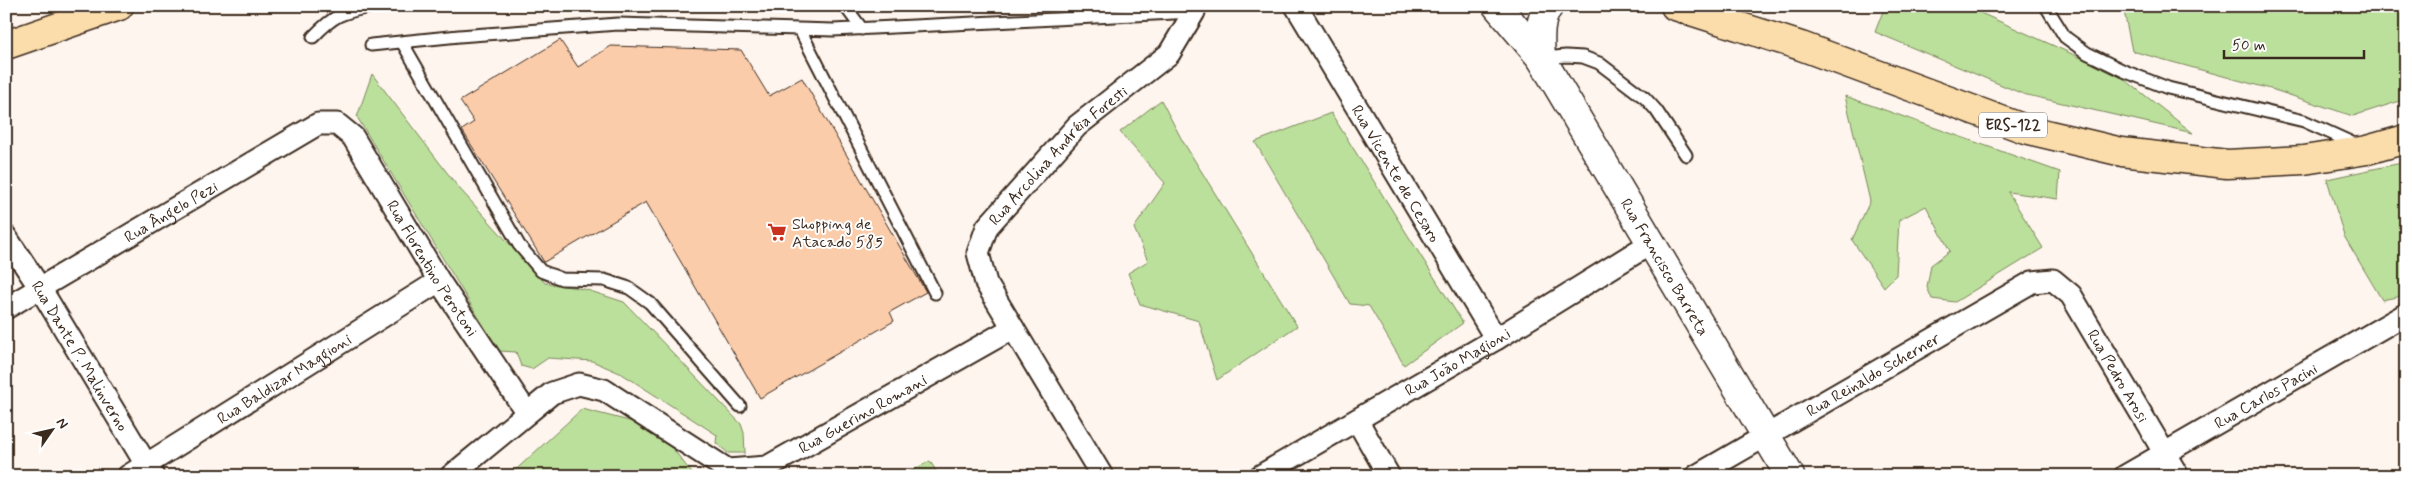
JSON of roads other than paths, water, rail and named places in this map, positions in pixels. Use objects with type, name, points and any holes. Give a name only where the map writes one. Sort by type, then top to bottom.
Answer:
[{"type":"highway","points":[[6,30],[72,6]]},
{"type":"highway","points":[[6,45],[119,6]]},
{"type":"highway","name":"ERS-122","points":[[1675,6],[1801,46],[2025,129],[2122,152],[2227,164],[2304,160],[2367,150],[2406,139]]},
{"type":"street","name":"Rua Vicente de Cesaro","points":[[1296,6],[1496,339]]},
{"type":"street","name":"Rua Francisco Barreta","points":[[1497,6],[1541,58],[1790,476]]},
{"type":"street","name":"Rua Francisco Barreta","points":[[1541,58],[1540,35],[1549,6]]},
{"type":"street","name":"Rua Arcolina Andréia Foresti","points":[[1102,476],[986,283],[978,253],[987,227],[1077,126],[1169,54],[1194,9]]},
{"type":"street","name":"Rua Ângelo Pezi","points":[[6,308],[318,124],[337,124]]},
{"type":"street","name":"Rua Florentino Perotoni","points":[[337,124],[353,137],[439,281],[527,413]]},
{"type":"street","name":"Rua Dante P. Malinverno","points":[[6,237],[40,288],[150,470]]},
{"type":"street","name":"Rua João Magioni","points":[[1260,476],[1496,339],[1650,243]]},
{"type":"street","name":"Rua Reinaldo Scherner","points":[[1696,476],[1765,434],[2032,282],[2053,280]]},
{"type":"street","name":"Rua Pedro Arosi","points":[[2053,280],[2071,295],[2178,476]]},
{"type":"street","name":"Rua Baldizar Maggioni","points":[[128,476],[150,470],[439,281]]},
{"type":"street","name":"Rua Carlos Pacini","points":[[2124,476],[2406,314]]},
{"type":"street","name":"Rua Guerino Romani","points":[[451,476],[552,393],[579,384],[604,390],[728,470],[767,467],[1013,328]]},
{"type":"street","points":[[1357,420],[1389,476]]},
{"type":"lane","points":[[314,37],[330,20],[340,14],[374,6]]},
{"type":"lane","points":[[845,6],[862,29]]},
{"type":"lane","points":[[2048,8],[2065,37],[2087,53],[2116,67],[2168,88],[2304,121],[2367,150]]},
{"type":"lane","points":[[371,45],[618,24],[800,30],[862,29],[1194,9]]},
{"type":"lane","points":[[800,30],[935,293]]},
{"type":"lane","points":[[402,42],[519,245],[541,271],[562,279],[604,280],[629,288],[650,303],[740,406]]},
{"type":"lane","points":[[1541,58],[1583,57],[1599,63],[1645,98],[1656,110],[1686,155]]},
{"type":"place","name":"Shopping de Atacado 585","points":[[777,232]]}]
